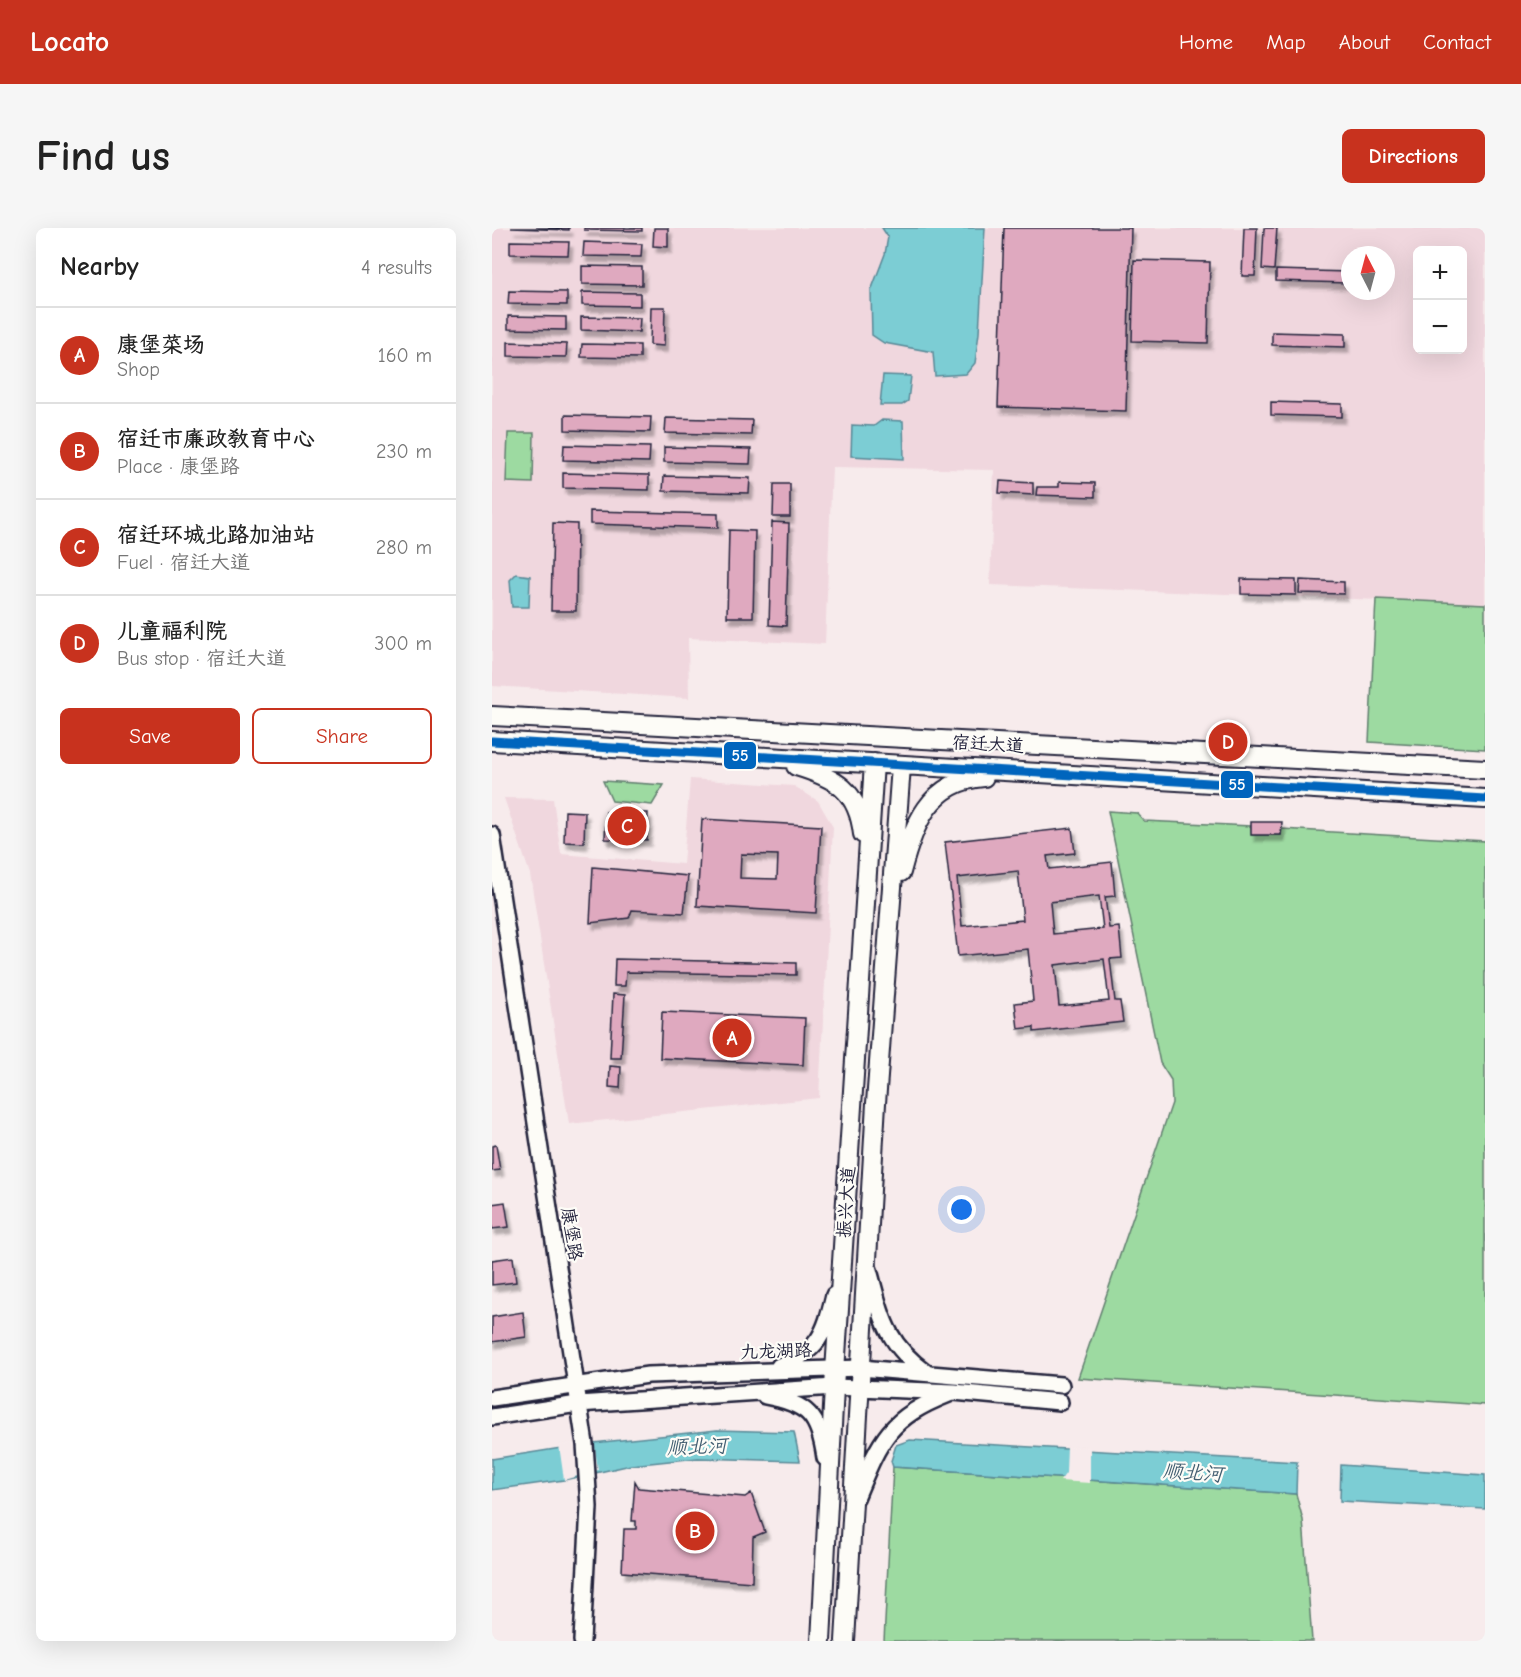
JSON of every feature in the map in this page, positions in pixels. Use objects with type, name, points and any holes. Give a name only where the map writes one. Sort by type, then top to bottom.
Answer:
[{"type":"main road","name":"宿迁大道","points":[[492,716],[1485,770]]},
{"type":"main road","name":"宿迁大道","points":[[492,741],[1485,799]]},
{"type":"main road","points":[[736,755],[793,765],[824,774],[850,794],[861,817],[863,833],[864,916]]},
{"type":"main road","name":"振兴大道","points":[[821,1641],[835,1368],[874,763]]},
{"type":"main road","name":"振兴大道","points":[[845,1641],[888,923],[901,766]]},
{"type":"main road","points":[[888,923],[913,829],[925,808],[944,791],[966,778],[1036,773]]},
{"type":"street","name":"康堡路","points":[[492,835],[585,1444],[589,1498],[582,1641]]},
{"type":"street","points":[[867,1260],[890,1336],[901,1352],[927,1373]]},
{"type":"street","points":[[767,1370],[794,1361],[820,1340],[827,1326],[842,1266]]},
{"type":"street","name":"九龙湖路","points":[[492,1398],[648,1375],[835,1368],[861,1368],[1062,1385]]},
{"type":"street","points":[[492,1417],[578,1404],[834,1387],[954,1392],[1060,1402]]},
{"type":"street","points":[[853,1506],[877,1448],[889,1432],[919,1406],[954,1392]]},
{"type":"street","points":[[748,1393],[783,1400],[811,1415],[820,1427],[829,1488]]},
{"type":"shaded area","points":[[492,228],[1485,228],[1485,604],[990,585],[994,470],[832,467],[825,644],[688,638],[689,698],[492,686]]},
{"type":"shaded area","points":[[690,779],[794,786],[818,801],[833,827],[819,1098],[569,1124],[530,874],[504,798],[553,799],[561,854],[683,864]]},
{"type":"green space","points":[[508,433],[534,433],[533,483],[506,482]]},
{"type":"green space","points":[[1376,599],[1485,604],[1485,749],[1369,742]]},
{"type":"green space","points":[[603,781],[664,785],[652,805],[612,801]]},
{"type":"green space","points":[[1108,811],[1137,813],[1144,821],[1251,826],[1252,835],[1281,835],[1282,829],[1485,841],[1485,1405],[1078,1378],[1172,1103],[1171,1080],[1160,1063]]},
{"type":"green space","points":[[893,1467],[1296,1494],[1303,1520],[1312,1641],[884,1641]]},
{"type":"water","points":[[882,228],[985,228],[979,333],[975,363],[966,374],[935,376],[933,352],[884,343],[872,335],[871,291],[885,254],[888,237]]},
{"type":"water","points":[[883,375],[911,376],[908,401],[902,405],[880,405]]},
{"type":"water","points":[[882,420],[903,421],[904,459],[851,456],[852,425],[874,426]]},
{"type":"water","points":[[516,574],[530,576],[529,607],[512,607],[510,580]]},
{"type":"water","name":"顺北河","points":[[717,1430],[794,1432],[800,1461],[698,1458],[631,1465],[564,1480],[492,1490],[492,1459],[593,1443]]},
{"type":"water","name":"顺北河","points":[[910,1440],[1297,1462],[1296,1494],[893,1467],[891,1461],[896,1445]]},
{"type":"water","points":[[1341,1465],[1485,1475],[1485,1509],[1340,1501]]},
{"type":"pier","points":[[594,1440],[598,1470],[564,1480],[559,1445]]},
{"type":"pier","points":[[1067,1446],[1090,1447],[1090,1483],[1060,1481],[1066,1473]]},
{"type":"building","points":[[511,228],[569,228],[569,230]]},
{"type":"building","points":[[584,228],[642,228],[642,231],[584,230]]},
{"type":"building","points":[[654,228],[668,228],[668,247],[653,246]]},
{"type":"building","points":[[1004,228],[1131,228],[1126,411],[998,407]]},
{"type":"building","points":[[1244,228],[1257,228],[1255,276],[1242,276]]},
{"type":"building","points":[[1264,228],[1277,228],[1274,270],[1262,269]]},
{"type":"building","points":[[510,241],[569,242],[568,255],[510,254]]},
{"type":"building","points":[[584,242],[642,244],[641,257],[583,256]]},
{"type":"building","points":[[1134,260],[1210,262],[1208,343],[1132,341]]},
{"type":"building","points":[[582,266],[642,267],[642,285],[582,284]]},
{"type":"building","points":[[1276,270],[1341,272],[1341,283],[1276,281]]},
{"type":"building","points":[[509,291],[567,292],[567,305],[508,304]]},
{"type":"building","points":[[582,292],[640,293],[640,306],[582,305]]},
{"type":"building","points":[[651,307],[665,307],[664,346],[650,345]]},
{"type":"building","points":[[508,316],[566,317],[566,330],[508,329]]},
{"type":"building","points":[[581,317],[640,318],[639,332],[581,330]]},
{"type":"building","points":[[1272,332],[1345,334],[1345,347],[1272,345]]},
{"type":"building","points":[[508,342],[567,344],[566,357],[508,356]]},
{"type":"building","points":[[582,344],[640,345],[640,358],[581,357]]},
{"type":"building","points":[[1271,402],[1342,404],[1342,417],[1271,415]]},
{"type":"building","points":[[565,415],[651,417],[650,432],[565,430]]},
{"type":"building","points":[[666,418],[752,420],[751,435],[665,433]]},
{"type":"building","points":[[564,445],[650,447],[649,462],[563,460]]},
{"type":"building","points":[[664,447],[751,449],[750,464],[664,462]]},
{"type":"building","points":[[563,473],[649,475],[649,490],[563,488]]},
{"type":"building","points":[[664,476],[750,478],[749,493],[663,491]]},
{"type":"building","points":[[1000,481],[1033,483],[1033,495],[999,493]]},
{"type":"building","points":[[1059,482],[1095,483],[1095,497],[1036,495],[1037,487],[1059,487]]},
{"type":"building","points":[[774,484],[790,484],[790,517],[773,517]]},
{"type":"building","points":[[590,511],[718,514],[718,528],[590,524]]},
{"type":"building","points":[[772,522],[789,523],[786,626],[769,625]]},
{"type":"building","points":[[553,523],[577,524],[576,611],[551,611]]},
{"type":"building","points":[[729,530],[755,531],[753,617],[727,617]]},
{"type":"building","points":[[1241,579],[1296,580],[1296,595],[1241,594]]},
{"type":"building","points":[[1300,580],[1344,582],[1344,594],[1299,593]]},
{"type":"building","points":[[565,811],[585,812],[584,843],[564,842]]},
{"type":"building","points":[[606,812],[648,813],[647,840],[605,839]]},
{"type":"building","points":[[702,819],[821,826],[816,913],[697,906]],"holes":[[[741,854],[778,855],[777,879],[740,878]]]},
{"type":"building","points":[[1251,822],[1282,822],[1281,835],[1251,835]]},
{"type":"building","points":[[1072,828],[1075,853],[1047,856],[1049,869],[1112,862],[1115,896],[1105,897],[1109,928],[1119,927],[1122,958],[1110,959],[1115,1001],[1120,1001],[1123,1022],[1034,1032],[1034,1027],[1018,1029],[1015,1003],[1033,1001],[1028,949],[958,956],[945,842]],"holes":[[[1018,871],[1023,920],[962,926],[957,878]],[[1099,896],[1103,929],[1053,934],[1050,902]],[[1104,959],[1109,1001],[1059,1006],[1055,965]]]},
{"type":"building","points":[[593,867],[688,876],[684,913],[632,910],[629,918],[590,923]]},
{"type":"building","points":[[615,959],[796,963],[796,975],[626,972],[625,986],[614,986]]},
{"type":"building","points":[[613,994],[625,995],[621,1058],[610,1058]]},
{"type":"building","points":[[662,1012],[805,1018],[803,1065],[660,1058]]},
{"type":"building","points":[[610,1066],[621,1067],[620,1088],[609,1087]]},
{"type":"building","points":[[496,1145],[500,1170],[492,1171],[492,1146]]},
{"type":"building","points":[[505,1202],[509,1227],[492,1229],[492,1204]]},
{"type":"building","points":[[513,1257],[516,1282],[492,1285],[492,1260]]},
{"type":"building","points":[[523,1312],[526,1337],[492,1342],[492,1317]]},
{"type":"building","points":[[635,1481],[639,1488],[745,1497],[751,1493],[765,1532],[753,1537],[752,1582],[622,1572],[624,1529],[636,1529],[636,1521],[632,1521]]},
{"type":"transit line","name":"55","points":[[492,741],[1485,799]]},
{"type":"place","name":"儿童福利院","points":[[1228,742]]},
{"type":"place","name":"宿迁环城北路加油站","points":[[627,826]]},
{"type":"place","name":"康堡菜场","points":[[732,1038]]},
{"type":"place","name":"宿迁市廉政教育中心","points":[[695,1531]]}]
